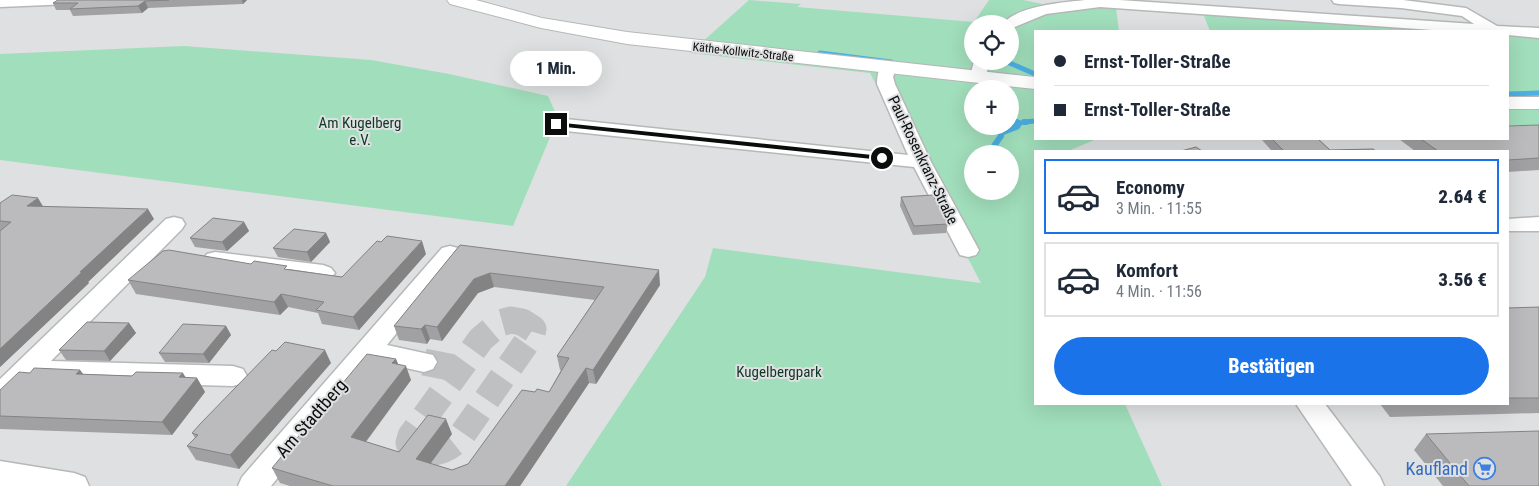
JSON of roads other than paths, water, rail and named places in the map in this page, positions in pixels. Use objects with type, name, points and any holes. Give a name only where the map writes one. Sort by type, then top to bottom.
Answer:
[{"type":"main road","name":"Käthe-Kollwitz-Straße","points":[[456,0],[541,23],[610,36],[888,68],[964,69]]},
{"type":"main road","name":"Käthe-Kollwitz-Straße","points":[[984,70],[1034,82]]},
{"type":"main road","points":[[1509,103],[1539,103]]},
{"type":"street","points":[[0,3],[71,0]]},
{"type":"street","points":[[1041,0],[1063,6]]},
{"type":"street","points":[[1338,0],[1401,4],[1466,12],[1486,24],[1492,30]]},
{"type":"street","points":[[1019,18],[1063,6],[1100,3],[1492,30]]},
{"type":"street","points":[[1509,31],[1539,33]]},
{"type":"street","name":"Paul-Rosenkranz-Straße","points":[[888,68],[885,77],[886,84],[921,162],[968,250]]},
{"type":"street","points":[[556,124],[921,162]]},
{"type":"street","points":[[0,396],[174,224]]},
{"type":"street","points":[[1509,225],[1539,224]]},
{"type":"street","points":[[149,250],[323,273]]},
{"type":"street","name":"Am Stadtberg","points":[[253,486],[450,253]]},
{"type":"street","points":[[369,350],[424,362]]},
{"type":"street","points":[[26,370],[233,376]]},
{"type":"street","points":[[1311,405],[1369,486]]},
{"type":"street","points":[[2,476],[74,486]]},
{"type":"water","points":[[1019,120],[1024,122],[1019,129]]},
{"type":"waterway","points":[[820,53],[891,62]]},
{"type":"waterway","points":[[1019,67],[1034,74]]},
{"type":"waterway","points":[[1509,94],[1539,93]]},
{"type":"waterway","points":[[1026,122],[1024,122],[1034,121]]},
{"type":"waterway","points":[[995,145],[1001,136]]},
{"type":"tunnel","points":[[511,320],[522,322],[533,329],[531,336],[460,438],[443,450],[426,452],[412,449],[409,443],[411,436],[481,339],[500,323],[511,320]]},
{"type":"tunnel","points":[[424,362],[459,369]]},
{"type":"place","name":"Kaufland","points":[[1484,468]]},
{"type":"park label","name":"Am Kugelberg e.V.","points":[[360,132]]},
{"type":"park label","name":"Kugelbergpark","points":[[779,372]]}]
